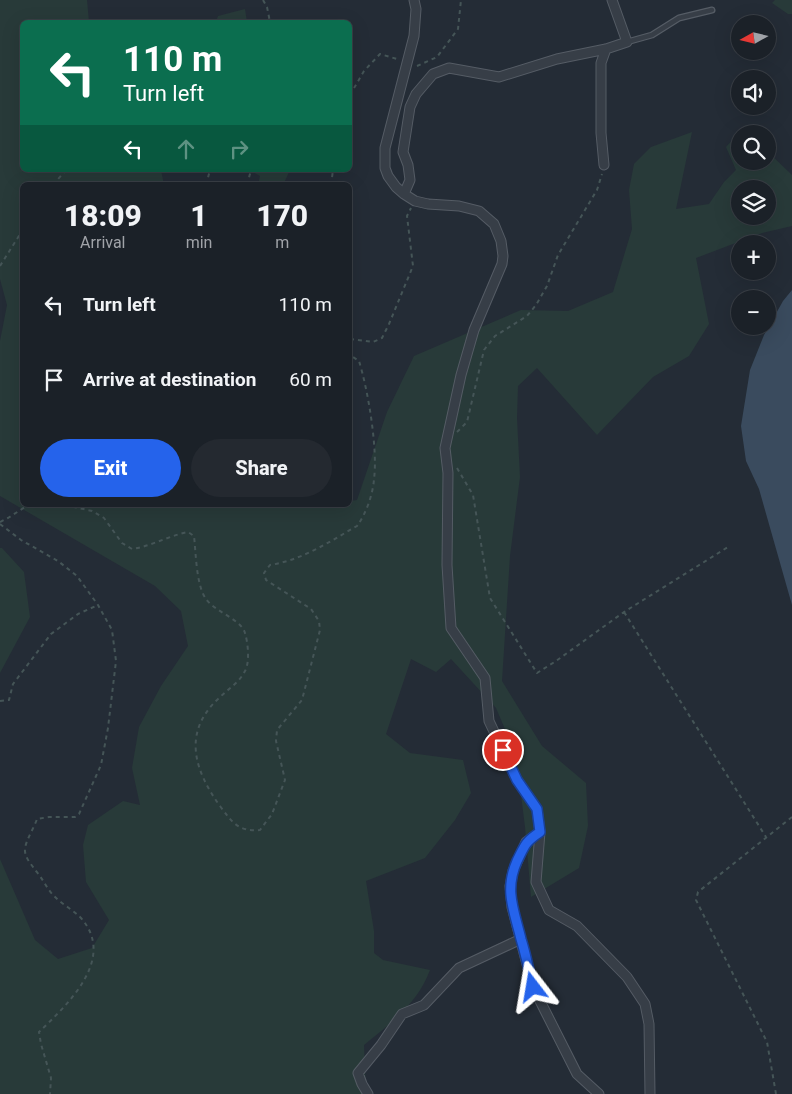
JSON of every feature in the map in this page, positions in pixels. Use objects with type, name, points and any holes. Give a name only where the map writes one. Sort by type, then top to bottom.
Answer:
[{"type":"street","points":[[414,0],[416,23],[401,69],[385,148],[385,168],[391,182],[415,201],[428,204],[459,206],[479,211],[494,224],[503,249],[502,264],[474,330],[461,375],[445,448],[448,474],[447,565],[451,628],[485,678],[489,721],[517,780],[537,809],[540,832],[536,882],[549,910],[583,932],[627,978],[645,1004],[649,1024],[650,1094]]},
{"type":"street","points":[[404,194],[410,180],[408,165],[403,152],[410,107],[416,94],[433,74],[448,68],[498,77],[557,59],[606,49],[627,42],[612,0]]},
{"type":"street","points":[[604,165],[601,134],[601,63],[606,49]]},
{"type":"street","points":[[540,832],[526,842],[513,871],[510,886],[512,907],[537,996],[577,1074],[598,1094]]},
{"type":"street","points":[[368,1094],[358,1073],[381,1046],[402,1014],[424,1005],[459,968],[522,939]]},
{"type":"lane","points":[[627,42],[652,35],[679,18],[712,10]]},
{"type":"path","points":[[263,0],[267,7],[270,20]]},
{"type":"path","points":[[352,92],[364,71],[380,54],[398,58],[401,69],[436,57],[458,28],[461,0]]},
{"type":"path","points":[[449,433],[459,432],[467,422],[484,350],[495,336],[526,316],[543,293],[558,255],[598,190],[604,165]]},
{"type":"path","points":[[56,182],[64,172]]},
{"type":"path","points":[[352,340],[373,342],[382,338],[389,324],[413,266],[407,216],[415,201]]},
{"type":"path","points":[[0,266],[20,234]]},
{"type":"path","points":[[74,507],[92,511],[104,518],[122,542],[132,549],[147,547],[173,535],[188,532],[194,536],[201,587],[205,598],[214,608],[236,622],[245,632],[248,661],[245,671],[234,686],[206,711],[200,722],[194,742],[199,764],[209,791],[230,819],[248,831],[260,830],[272,814],[285,780],[276,741],[277,730],[302,700],[320,630],[315,613],[266,580],[264,573],[270,566],[302,556],[357,526],[363,518],[374,480],[374,445],[366,391],[359,361],[352,357]]},
{"type":"path","points":[[456,466],[472,495],[490,598],[537,673],[624,612],[728,547]]},
{"type":"path","points":[[25,507],[0,523],[21,540],[58,562],[77,576],[98,605],[112,630],[116,661],[108,728],[101,765],[79,814],[75,818],[49,817],[38,819],[25,848],[27,858],[49,891],[81,919],[90,934],[93,952],[90,969],[81,986],[70,1002],[39,1032],[51,1078],[50,1094]]},
{"type":"path","points":[[0,701],[9,700],[14,684],[51,634],[78,614],[98,605]]},
{"type":"path","points":[[624,612],[766,838]]},
{"type":"path","points":[[776,1094],[767,1042],[696,900],[698,892],[792,817]]},
{"type":"shaded area","points":[[0,0],[87,0],[89,20],[20,20],[20,172],[161,172],[163,182],[20,182],[20,507],[352,507],[352,501],[357,500],[387,412],[414,356],[521,310],[568,311],[613,292],[632,229],[629,190],[634,164],[651,147],[692,132],[676,209],[709,204],[724,182],[736,170],[776,170],[776,160],[792,175],[792,226],[757,235],[731,235],[731,245],[696,258],[709,324],[689,356],[653,377],[597,435],[537,368],[518,386],[517,418],[520,477],[510,556],[502,681],[542,746],[586,783],[588,826],[579,868],[531,897],[516,755],[496,708],[451,659],[436,672],[411,659],[386,734],[410,753],[463,760],[471,793],[455,820],[425,858],[366,881],[374,931],[374,953],[383,960],[430,970],[418,993],[403,1012],[364,1045],[366,1094],[0,1094],[0,859],[35,940],[58,959],[92,948],[109,920],[86,882],[83,845],[88,825],[123,801],[140,805],[132,768],[139,727],[161,686],[188,646],[181,611],[155,586],[0,496],[0,341],[7,305],[0,279]]},
{"type":"shaded area","points":[[775,0],[792,0],[792,14],[788,14],[772,3]]},
{"type":"shaded area","points":[[245,9],[247,20],[217,20],[218,16]]},
{"type":"shaded area","points":[[731,142],[731,158],[726,147]]},
{"type":"shaded area","points":[[253,172],[289,172],[284,182],[259,182],[260,176]]},
{"type":"shaded area","points":[[0,548],[24,572],[30,617],[0,673]]},
{"type":"water","points":[[792,290],[792,605],[759,489],[746,461],[741,426],[750,370],[764,335],[776,335],[776,314]]},
{"type":"route","points":[[503,750],[517,780],[537,809],[540,832],[526,842],[513,871],[510,886],[512,907],[522,939],[533,987]]}]
